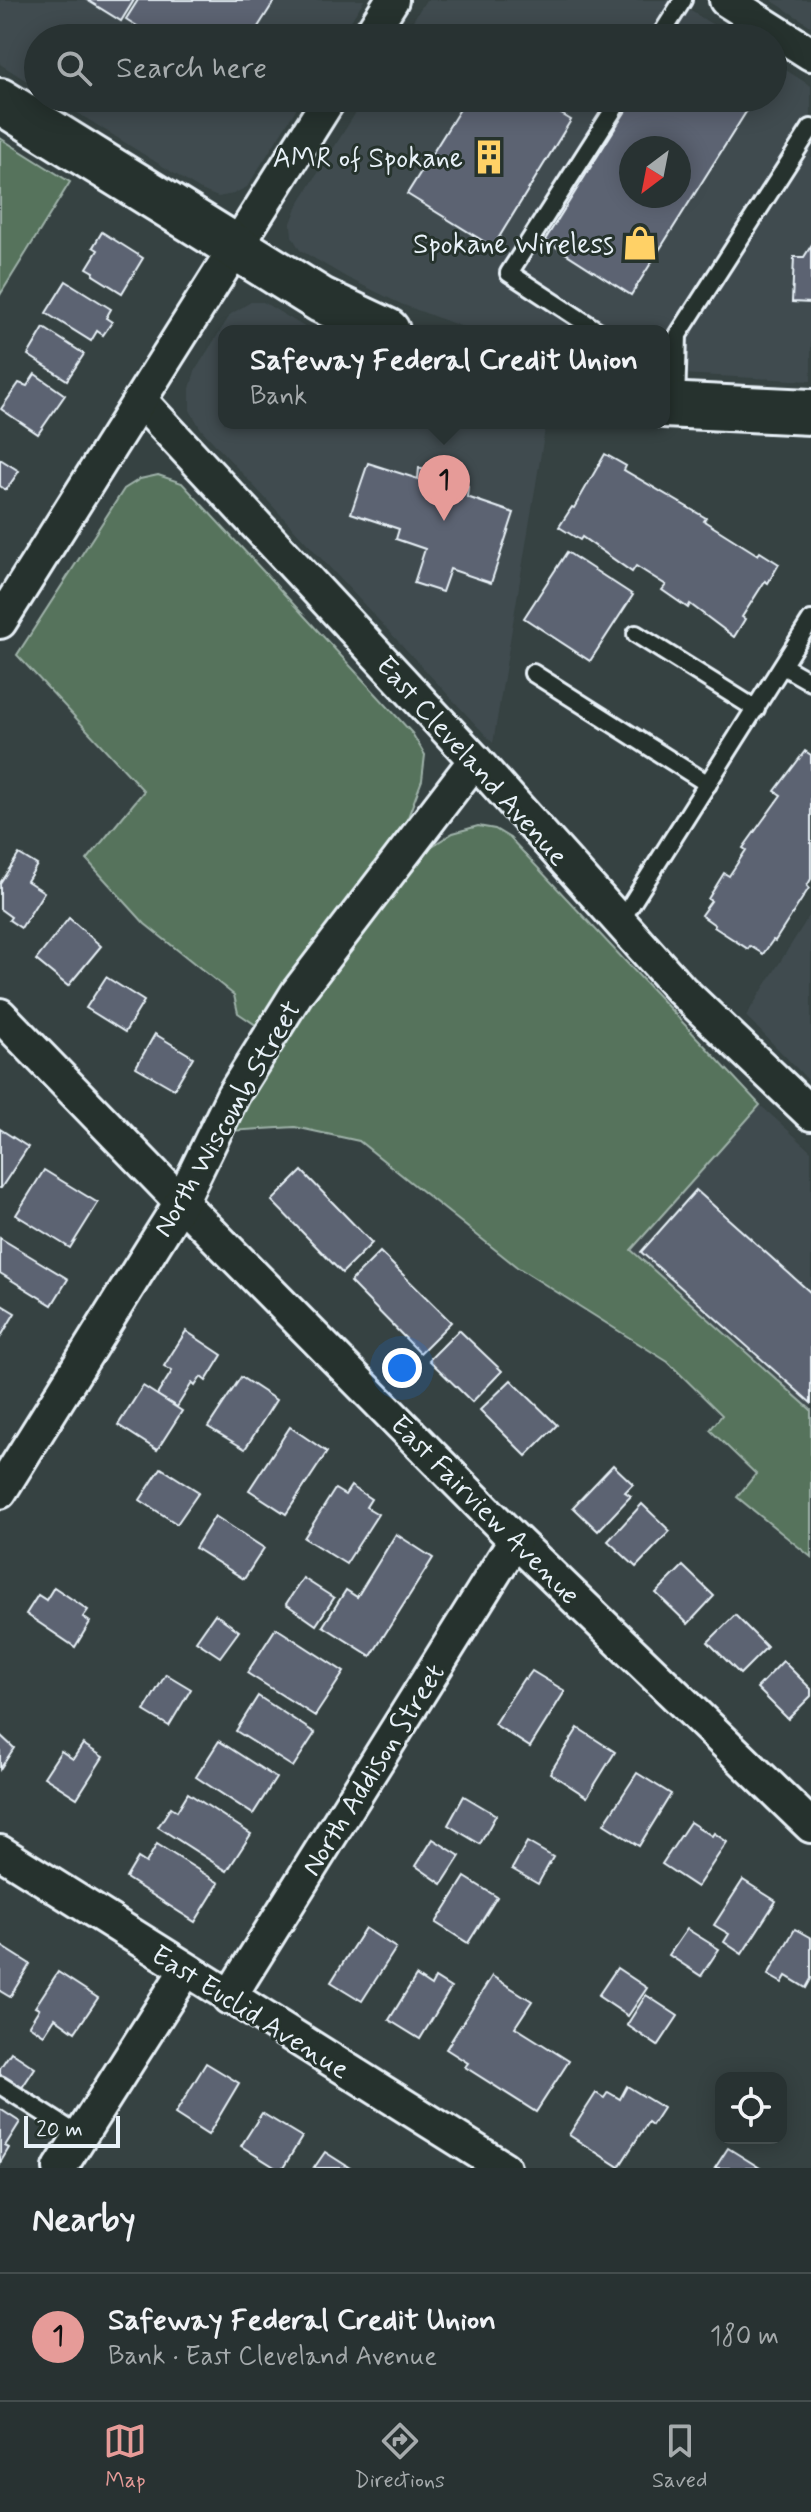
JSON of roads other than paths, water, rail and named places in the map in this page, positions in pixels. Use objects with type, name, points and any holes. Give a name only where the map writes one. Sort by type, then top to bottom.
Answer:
[{"type":"main road","points":[[0,101],[321,300],[374,325]]},
{"type":"main road","points":[[670,406],[811,412]]},
{"type":"street","points":[[377,24],[392,0]]},
{"type":"street","points":[[726,0],[764,24]]},
{"type":"street","points":[[787,39],[811,54]]},
{"type":"street","points":[[0,622],[321,112]]},
{"type":"street","name":"East Cleveland Avenue","points":[[140,400],[475,760],[681,990],[811,1114]]},
{"type":"street","name":"North Wiscomb Street","points":[[0,1492],[181,1202],[233,1095],[297,993],[475,760]]},
{"type":"street","name":"East Fairview Avenue","points":[[0,1015],[515,1540],[811,1826]]},
{"type":"street","name":"North Addison Street","points":[[229,1998],[515,1540]]},
{"type":"street","name":"East Euclid Avenue","points":[[0,1852],[504,2168]]},
{"type":"street","points":[[60,2168],[186,1970]]},
{"type":"lane","points":[[668,24],[683,0]]},
{"type":"lane","points":[[589,325],[509,273],[612,112]]},
{"type":"lane","points":[[670,406],[671,336],[811,128]]},
{"type":"lane","points":[[620,922],[811,620]]},
{"type":"lane","points":[[636,634],[756,709]]},
{"type":"lane","points":[[783,666],[811,682]]},
{"type":"lane","points":[[533,673],[708,784]]},
{"type":"lane","points":[[0,2085],[80,2136]]},
{"type":"place","name":"AMR of Spokane","points":[[489,157]]},
{"type":"place","name":"Spokane Wireless","points":[[640,243]]},
{"type":"place","name":"Safeway Federal Credit Union","points":[[444,521]]}]
